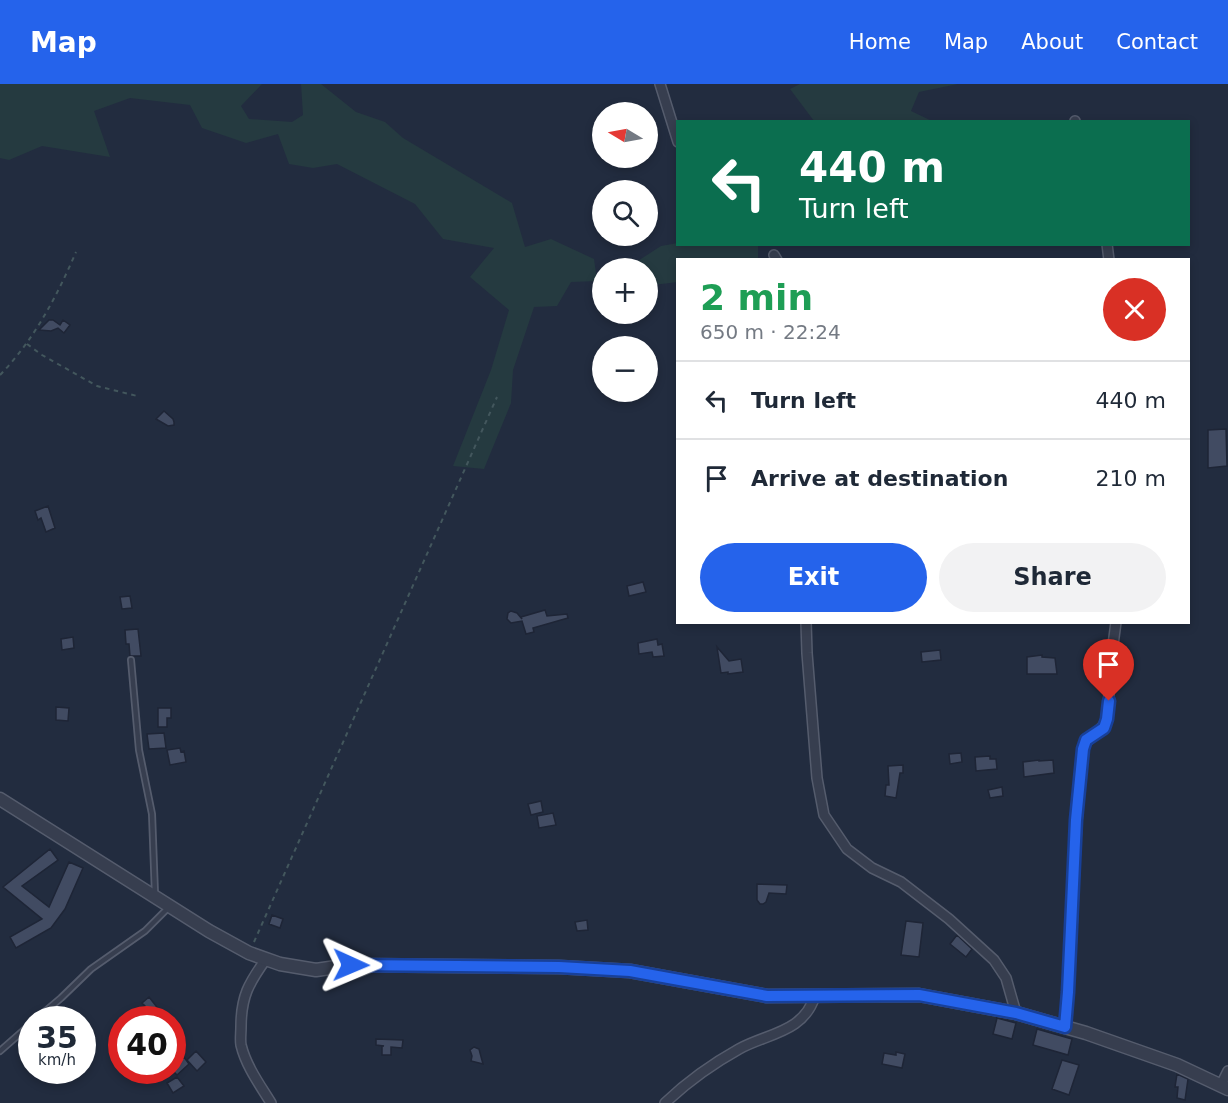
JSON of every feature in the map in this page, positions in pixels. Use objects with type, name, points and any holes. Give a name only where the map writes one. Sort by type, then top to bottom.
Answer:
[{"type":"street","points":[[660,84],[676,136]]},
{"type":"street","points":[[806,624],[816,778],[824,815],[847,849],[872,868],[900,882],[949,919],[994,960],[1006,978],[1016,1013]]},
{"type":"street","points":[[1065,1027],[1076,820],[1083,749],[1086,740],[1104,728],[1107,719],[1116,624]]},
{"type":"street","points":[[0,799],[209,931],[249,953],[280,964],[316,970],[351,965],[559,967],[630,971],[767,996],[919,995],[1016,1013],[1065,1027],[1177,1065],[1224,1087],[1228,1071]]},
{"type":"street","points":[[266,958],[246,992],[241,1012],[240,1044],[251,1070],[271,1103]]},
{"type":"street","points":[[665,1103],[683,1086],[741,1048],[792,1026],[808,1012],[816,996]]},
{"type":"lane","points":[[130,660],[139,750],[152,814],[155,897]]},
{"type":"lane","points":[[51,1006],[92,969],[145,931],[169,906]]},
{"type":"lane","points":[[0,1050],[18,1034]]},
{"type":"path","points":[[0,375],[27,344],[63,283],[76,252]]},
{"type":"path","points":[[27,344],[97,386],[137,396]]},
{"type":"path","points":[[249,953],[497,397]]},
{"type":"green space","points":[[0,84],[262,84],[241,106],[249,119],[292,122],[303,115],[301,84],[321,84],[356,112],[385,122],[403,138],[512,203],[525,247],[551,239],[592,258],[592,281],[571,282],[557,306],[534,307],[513,370],[511,403],[484,469],[453,466],[491,370],[509,310],[470,277],[494,248],[443,239],[415,204],[337,164],[313,168],[289,164],[278,134],[246,143],[202,128],[190,105],[130,98],[94,111],[110,157],[42,146],[9,160],[0,158]]},
{"type":"green space","points":[[800,84],[958,84],[919,92],[911,111],[930,120],[813,120],[790,89]]},
{"type":"green space","points":[[676,243],[676,246],[758,246],[758,258],[676,258],[676,282],[658,284],[658,258],[642,258],[661,246]]},
{"type":"building","points":[[49,320],[60,325],[63,320],[70,325],[64,333],[58,328],[51,331],[39,330]]},
{"type":"building","points":[[164,411],[173,419],[174,425],[168,426],[156,419]]},
{"type":"building","points":[[1226,429],[1227,466],[1208,468],[1208,430]]},
{"type":"building","points":[[48,506],[55,528],[46,532],[41,518],[38,520],[35,511]]},
{"type":"building","points":[[643,582],[646,592],[629,596],[627,586]]},
{"type":"building","points":[[130,596],[132,608],[122,609],[120,597]]},
{"type":"building","points":[[545,610],[547,616],[567,614],[568,618],[533,628],[534,632],[526,634],[522,621],[511,623],[507,619],[511,611],[517,613],[522,619],[521,617]]},
{"type":"building","points":[[138,629],[141,656],[130,656],[125,630]]},
{"type":"building","points":[[73,637],[74,648],[62,650],[61,639]]},
{"type":"building","points":[[657,639],[658,645],[662,644],[664,656],[653,657],[652,652],[639,654],[638,643]]},
{"type":"building","points":[[717,647],[729,661],[741,659],[743,672],[721,673]]},
{"type":"building","points":[[940,650],[941,660],[922,662],[921,652]]},
{"type":"building","points":[[1042,655],[1042,657],[1055,658],[1057,674],[1027,674],[1027,657]]},
{"type":"building","points":[[56,707],[69,708],[68,721],[56,720]]},
{"type":"building","points":[[158,708],[171,708],[171,718],[167,718],[167,727],[158,727]]},
{"type":"building","points":[[164,733],[166,748],[149,749],[147,734]]},
{"type":"building","points":[[180,748],[181,752],[184,751],[186,762],[170,765],[167,750]]},
{"type":"building","points":[[961,753],[962,762],[950,764],[949,754]]},
{"type":"building","points":[[990,756],[990,759],[996,759],[997,769],[976,771],[975,757]]},
{"type":"building","points":[[1053,760],[1054,773],[1024,777],[1023,762]]},
{"type":"building","points":[[903,765],[896,798],[885,796],[886,785],[889,785],[888,766]]},
{"type":"building","points":[[1002,787],[1003,796],[990,798],[988,790]]},
{"type":"building","points":[[541,801],[543,812],[531,815],[528,804]]},
{"type":"building","points":[[553,813],[556,825],[539,828],[537,816]]},
{"type":"building","points":[[50,849],[58,860],[22,886],[49,907],[69,862],[83,868],[65,909],[51,928],[16,948],[10,937],[42,919],[3,887]]},
{"type":"building","points":[[757,884],[787,885],[786,894],[769,893],[766,902],[760,904],[757,900]]},
{"type":"building","points":[[272,915],[283,919],[280,928],[269,924]]},
{"type":"building","points":[[587,920],[588,930],[577,931],[575,922]]},
{"type":"building","points":[[906,921],[923,923],[919,957],[901,955]]},
{"type":"building","points":[[957,935],[972,949],[966,957],[950,944]]},
{"type":"building","points":[[149,997],[156,1006],[145,1006],[142,1003]]},
{"type":"building","points":[[997,1018],[1016,1023],[1012,1039],[993,1034]]},
{"type":"building","points":[[1037,1029],[1072,1039],[1068,1055],[1033,1045]]},
{"type":"building","points":[[376,1039],[403,1040],[402,1048],[391,1047],[391,1055],[382,1055],[382,1046],[384,1046],[376,1045]]},
{"type":"building","points":[[474,1047],[479,1049],[483,1064],[471,1061],[470,1050]]},
{"type":"building","points":[[196,1051],[206,1062],[197,1071],[187,1060]]},
{"type":"building","points":[[896,1052],[905,1054],[902,1068],[882,1064],[884,1053],[896,1055]]},
{"type":"building","points":[[1062,1060],[1079,1065],[1069,1095],[1052,1089]]},
{"type":"building","points":[[1177,1074],[1188,1079],[1185,1100],[1177,1098],[1178,1087],[1175,1087]]},
{"type":"building","points":[[168,1084],[182,1084],[184,1086],[173,1093]]},
{"type":"route","points":[[351,965],[559,967],[630,971],[767,996],[919,995],[1016,1013],[1065,1027],[1076,820],[1083,749],[1086,740],[1104,728],[1109,701]]}]
